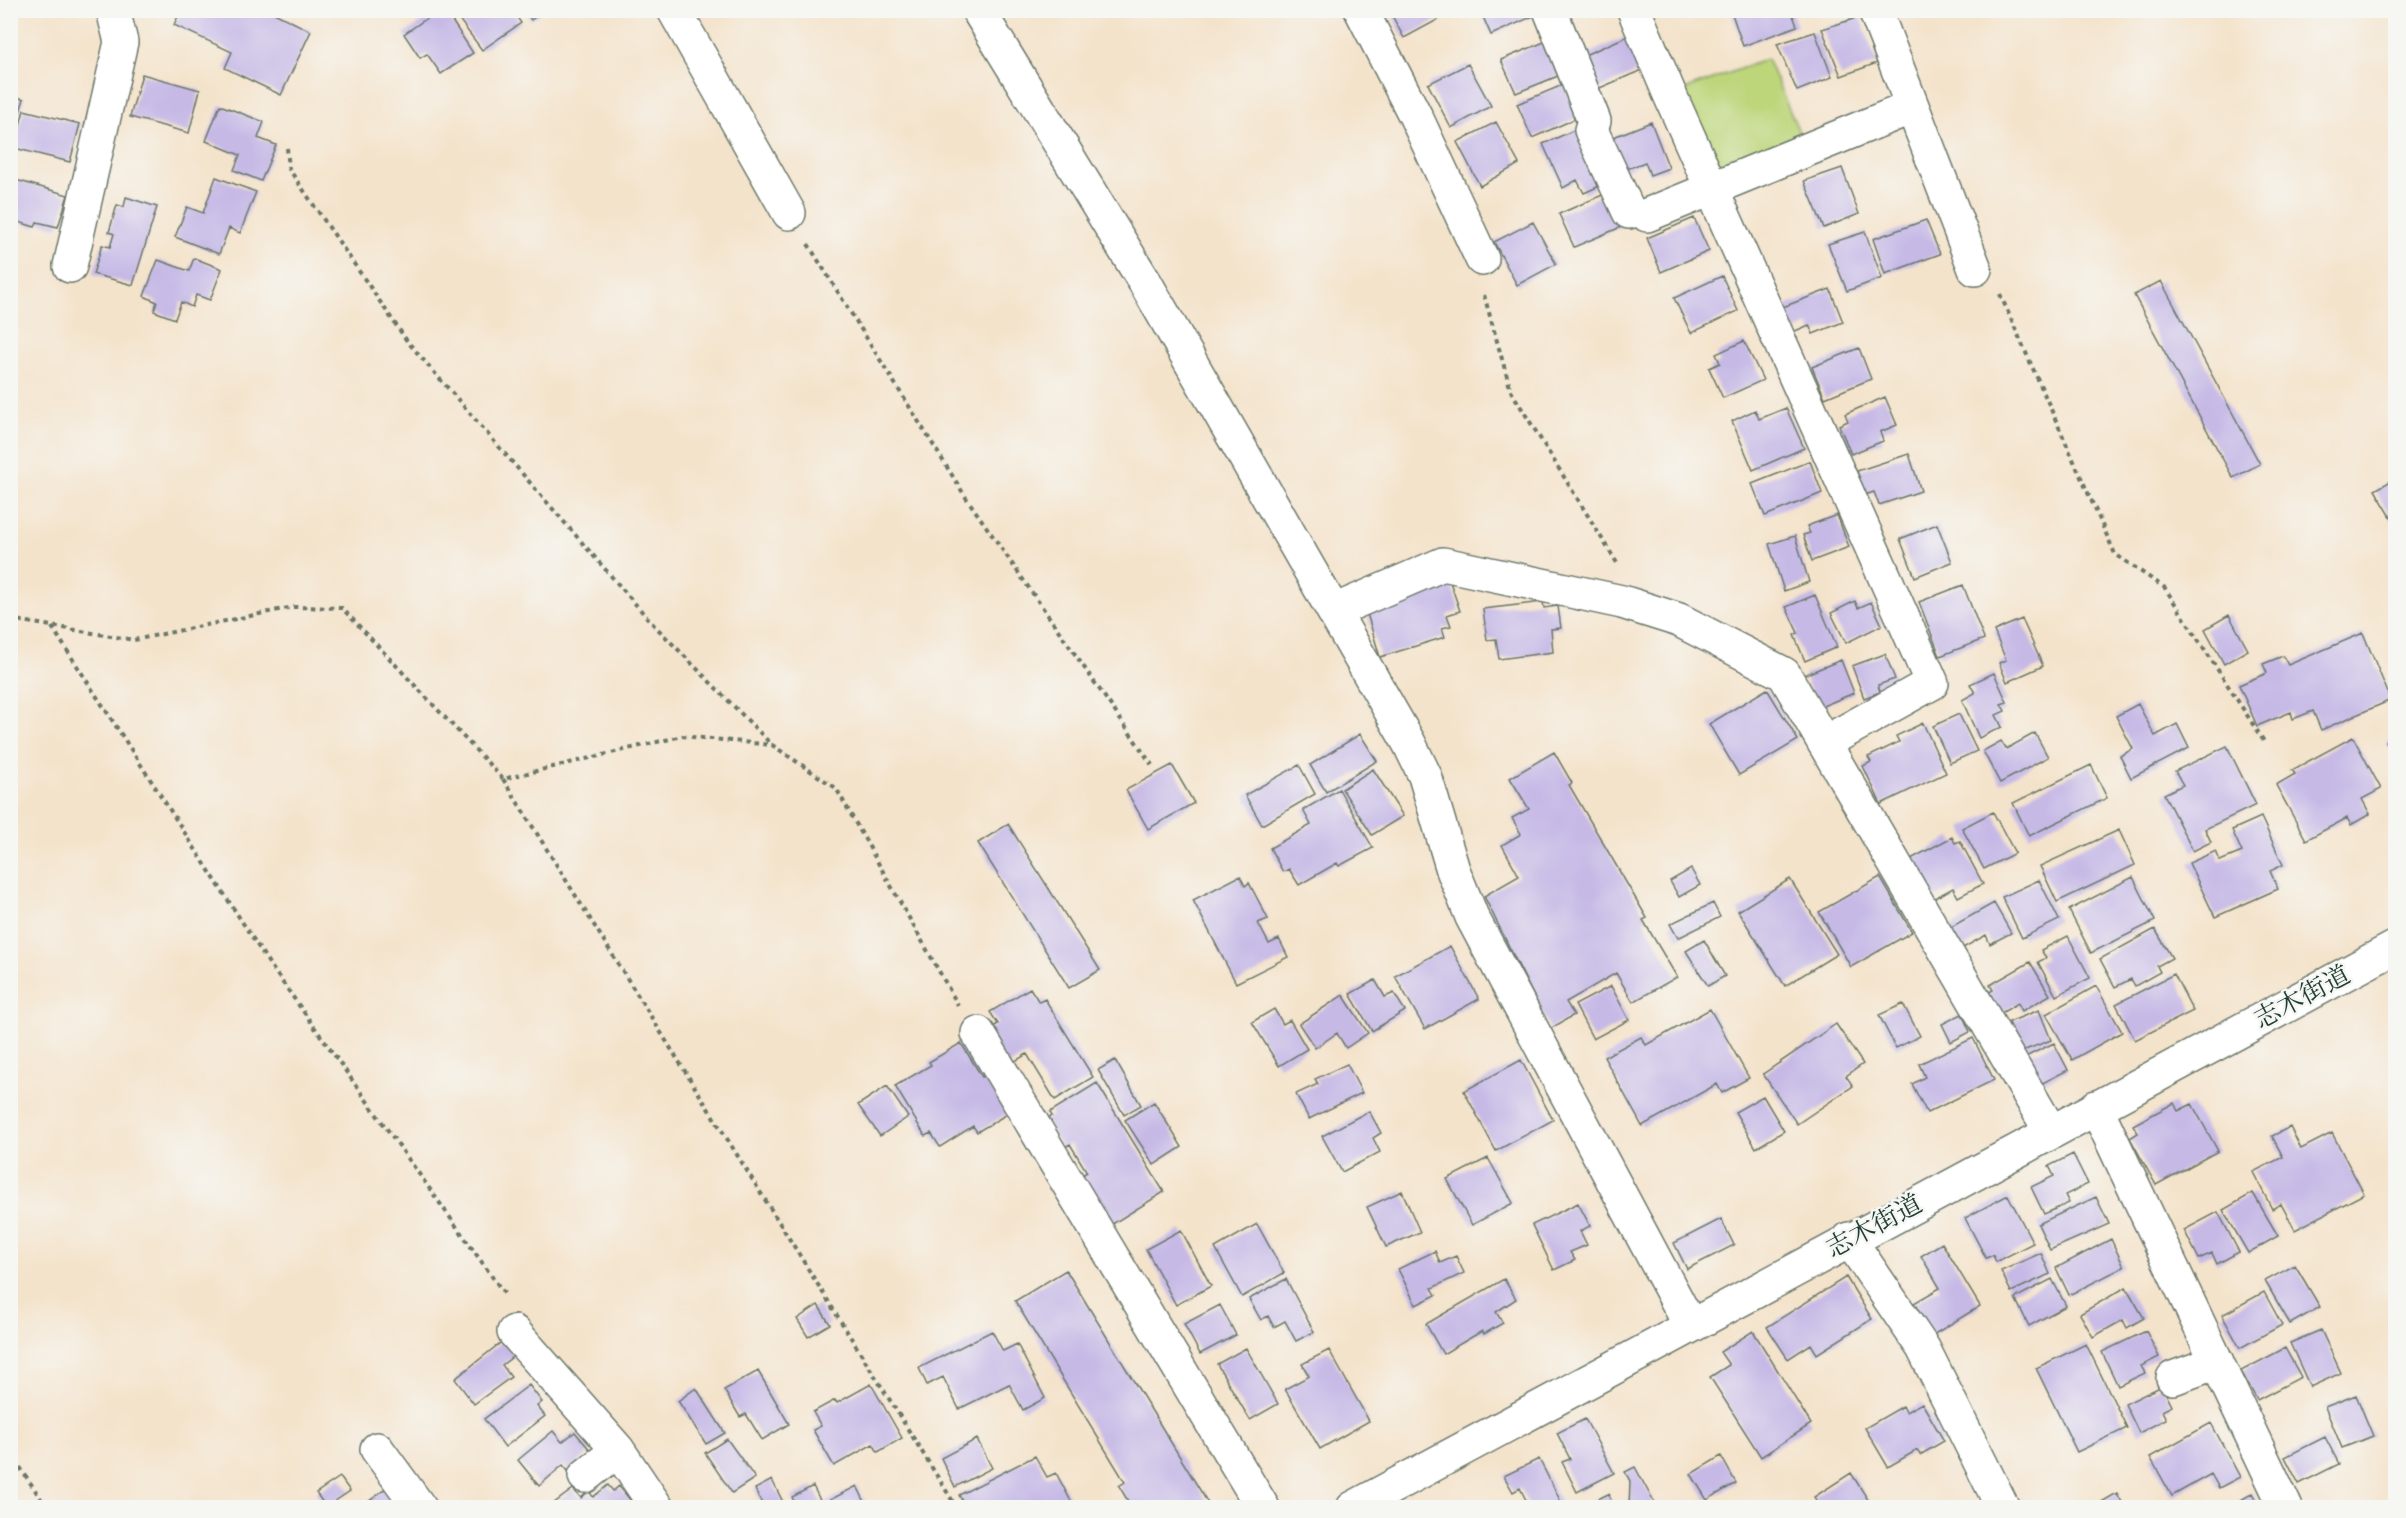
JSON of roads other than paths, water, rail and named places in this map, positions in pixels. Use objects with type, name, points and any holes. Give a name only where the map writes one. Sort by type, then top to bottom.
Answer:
[{"type":"street","points":[[70,266],[121,42],[113,10]]},
{"type":"street","points":[[674,10],[789,213]]},
{"type":"street","points":[[978,10],[1146,284],[1334,611],[1425,776],[1453,870],[1472,917],[1690,1324]]},
{"type":"street","points":[[1361,10],[1416,117],[1482,259]]},
{"type":"street","points":[[1550,10],[1594,121],[1591,130],[1638,214],[1711,189],[1912,107]]},
{"type":"street","points":[[1634,10],[1711,189],[1932,683],[1824,743]]},
{"type":"street","points":[[1875,10],[1975,269]]},
{"type":"street","points":[[1334,611],[1443,564],[1622,602],[1679,620],[1784,674],[2051,1132]]},
{"type":"street","name":"志木街道","points":[[1353,1508],[1690,1324],[2395,947]]},
{"type":"street","points":[[978,1033],[1263,1508]]},
{"type":"street","points":[[2096,1107],[2286,1508]]},
{"type":"street","points":[[1849,1239],[1923,1348],[2003,1508]]},
{"type":"street","points":[[514,1332],[618,1450],[657,1508]]},
{"type":"street","points":[[2173,1378],[2217,1362]]},
{"type":"street","points":[[377,1449],[420,1508]]},
{"type":"street","points":[[585,1476],[618,1450]]}]
